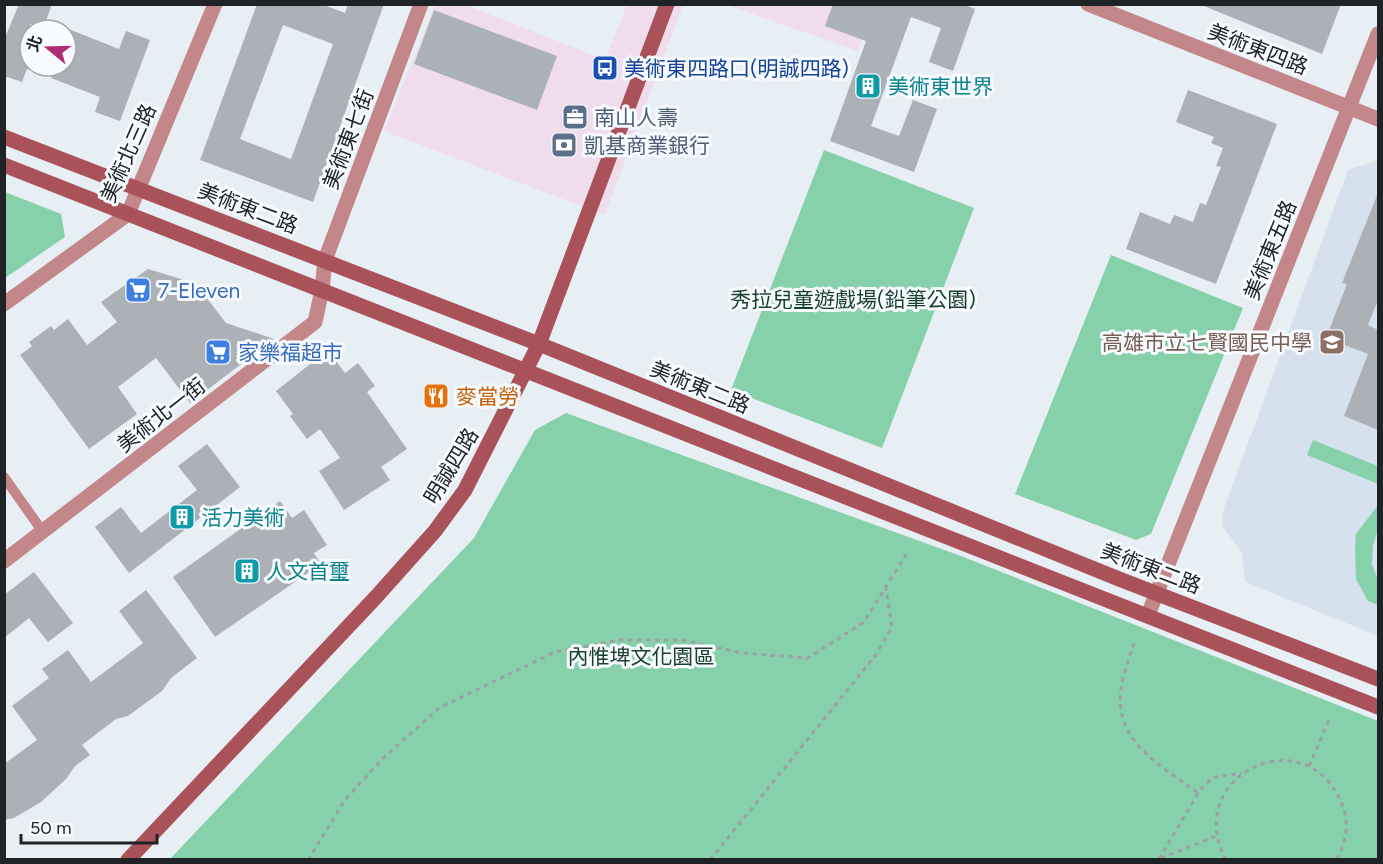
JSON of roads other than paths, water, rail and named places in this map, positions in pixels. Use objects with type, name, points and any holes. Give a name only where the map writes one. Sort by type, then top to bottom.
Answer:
[{"type":"street","name":"美術北三路","points":[[4,304],[128,213],[215,4]]},
{"type":"street","name":"美術東七街","points":[[322,290],[325,260],[421,4]]},
{"type":"street","name":"明誠四路","points":[[128,860],[368,606],[435,531],[465,490],[539,344],[667,4]]},
{"type":"street","name":"美術東四路","points":[[1088,4],[1378,119]]},
{"type":"street","name":"美術東五路","points":[[1148,615],[1378,34]]},
{"type":"street","name":"美術東二路","points":[[4,137],[539,344],[1108,574],[1378,679]]},
{"type":"street","points":[[4,165],[1378,707]]},
{"type":"street","name":"美術北一街","points":[[4,561],[315,322],[322,290]]},
{"type":"lane","points":[[4,477],[43,532]]},
{"type":"place","name":"美術東四路口(明誠四路)","points":[[605,68]]},
{"type":"place","name":"美術東世界","points":[[868,86]]},
{"type":"place","name":"南山人壽","points":[[575,117]]},
{"type":"place","name":"凱基商業銀行","points":[[564,145]]},
{"type":"place","name":"7-Eleven","points":[[138,290]]},
{"type":"place","name":"高雄市立七賢國民中學","points":[[1332,342]]},
{"type":"place","name":"家樂福超市","points":[[218,352]]},
{"type":"place","name":"麥當勞","points":[[436,396]]},
{"type":"place","name":"活力美術","points":[[182,517]]},
{"type":"place","name":"人文首璽","points":[[247,571]]},
{"type":"park label","name":"秀拉兒童遊戲場(鉛筆公園)","points":[[853,299]]},
{"type":"park label","name":"內惟埤文化園區","points":[[641,656]]}]
